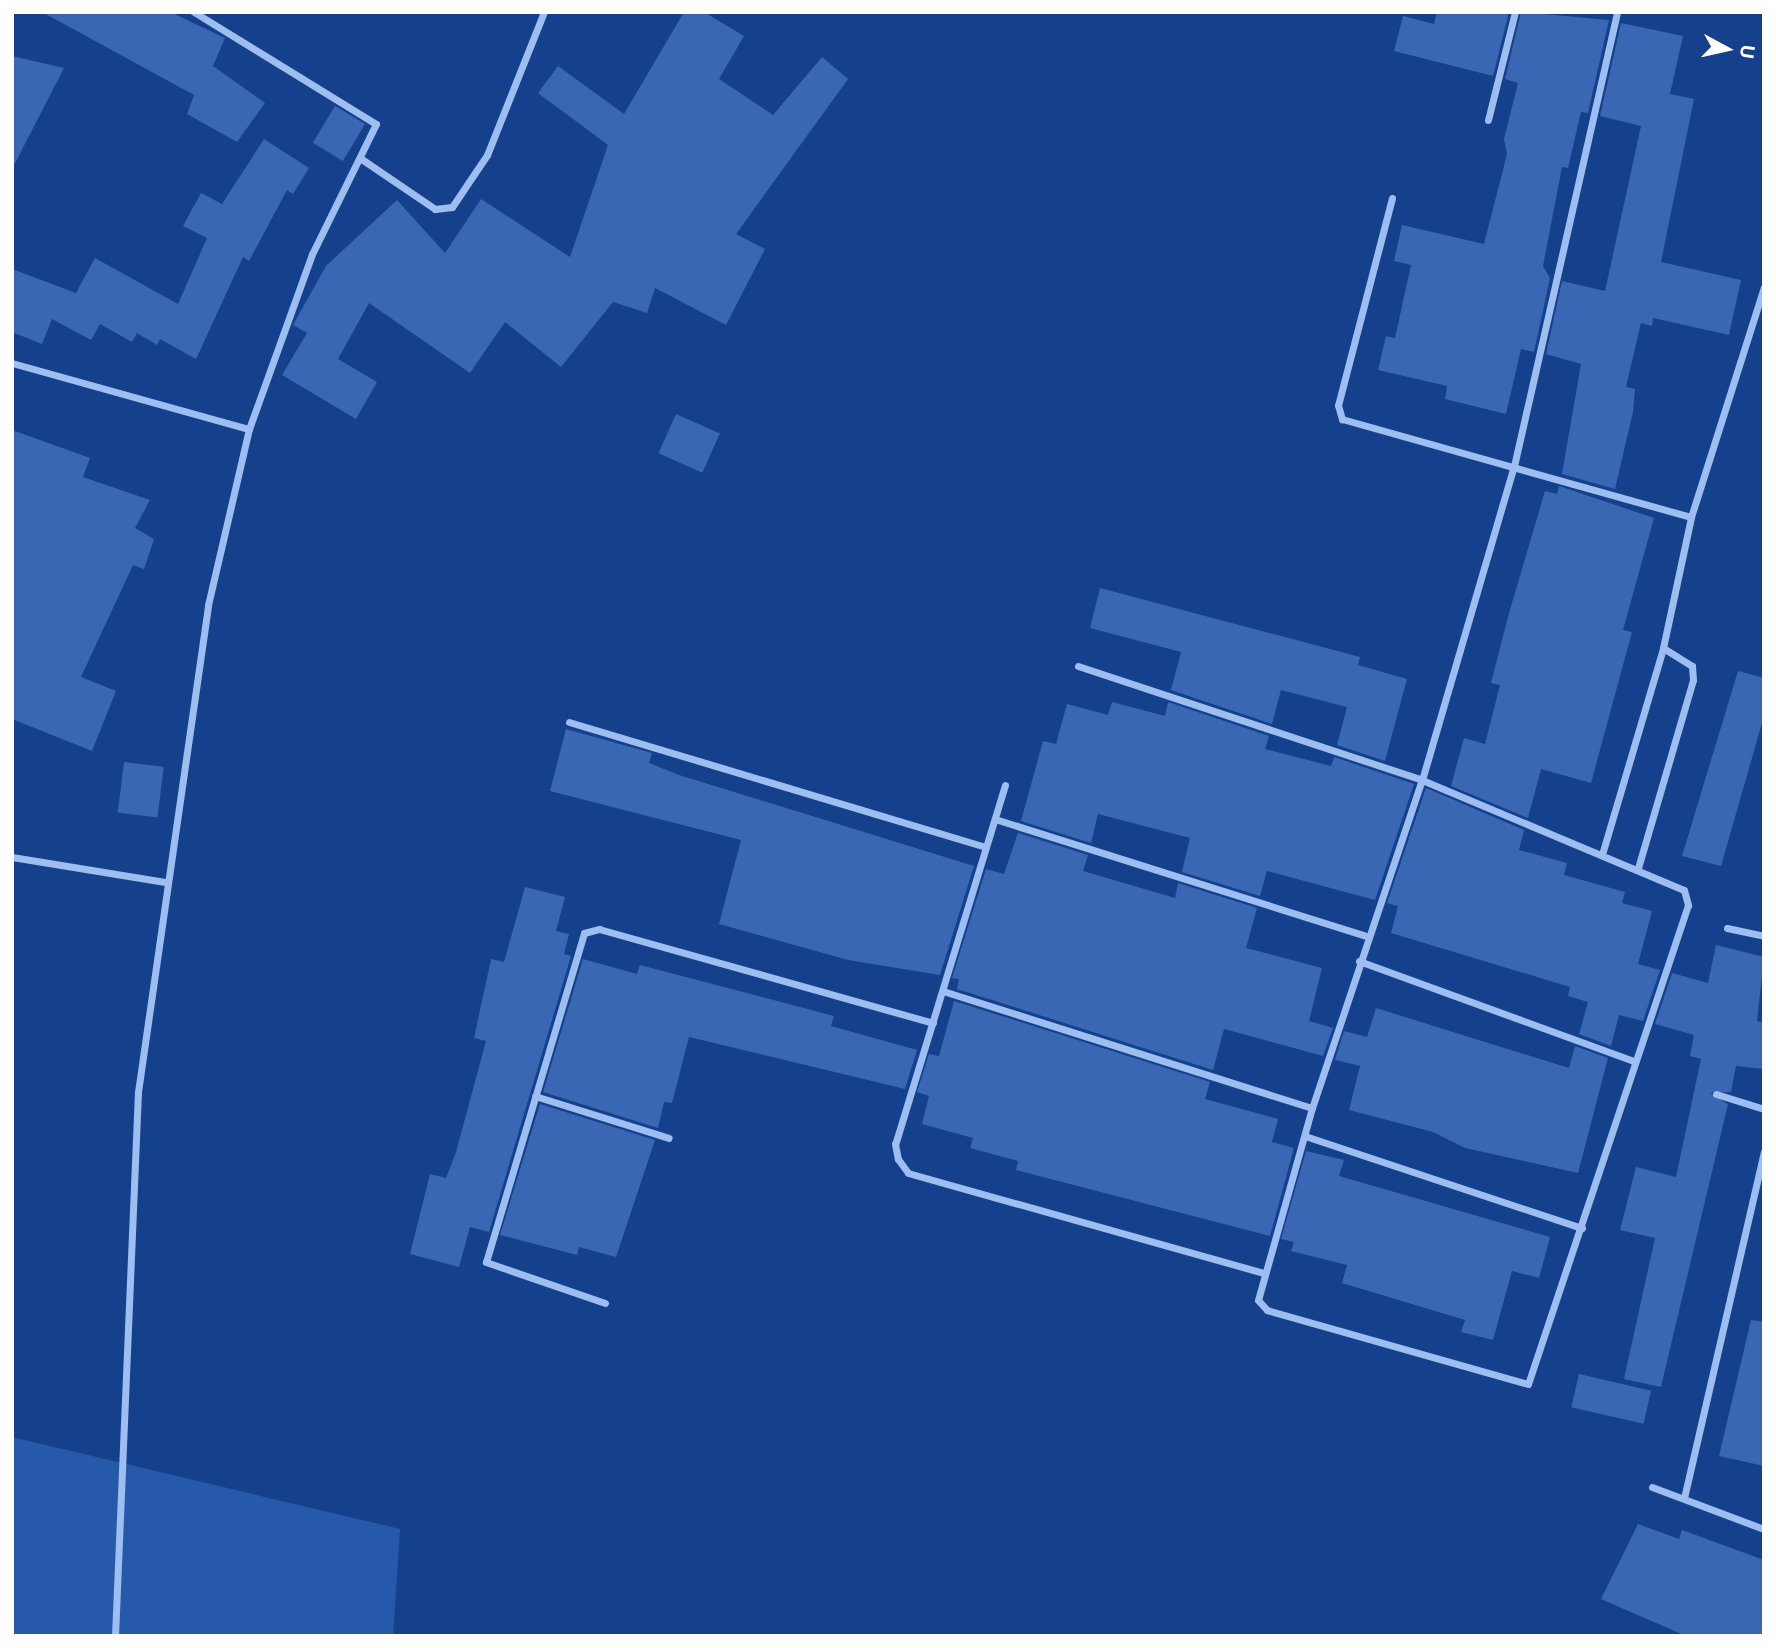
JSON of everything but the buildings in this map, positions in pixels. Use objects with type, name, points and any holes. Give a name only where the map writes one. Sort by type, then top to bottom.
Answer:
[{"type":"street","points":[[115,1636],[138,1092],[165,882],[208,605],[250,429],[312,254],[375,128],[373,120],[194,12]]},
{"type":"street","points":[[360,158],[435,209],[452,207],[487,155],[544,12]]},
{"type":"street","points":[[1489,120],[1515,12]]},
{"type":"street","points":[[1078,666],[1422,780],[1603,851],[1684,890],[1688,905],[1634,1061],[1535,1378],[1524,1386],[1267,1310],[1258,1300],[1263,1273],[1312,1108],[1365,936],[1422,780],[1514,466],[1617,12]]},
{"type":"street","points":[[1392,198],[1338,405],[1342,419],[1691,517]]},
{"type":"street","points":[[1603,851],[1663,648],[1691,517],[1764,287]]},
{"type":"street","points":[[12,363],[250,429]]},
{"type":"street","points":[[1638,868],[1693,680],[1692,666],[1663,648]]},
{"type":"street","points":[[569,722],[986,847]]},
{"type":"street","points":[[1005,785],[895,1144],[908,1173],[1263,1273]]},
{"type":"street","points":[[995,819],[1365,936]]},
{"type":"street","points":[[12,857],[165,882]]},
{"type":"street","points":[[1727,928],[1764,936]]},
{"type":"street","points":[[605,1303],[487,1266],[581,937],[593,929],[933,1023]]},
{"type":"street","points":[[1359,961],[1634,1061]]},
{"type":"street","points":[[943,991],[1312,1108]]},
{"type":"street","points":[[1716,1094],[1764,1109]]},
{"type":"street","points":[[535,1096],[669,1138]]},
{"type":"street","points":[[1305,1136],[1582,1228]]},
{"type":"street","points":[[1684,1498],[1764,1153]]},
{"type":"street","points":[[1652,1487],[1764,1529]]},
{"type":"shaded area","points":[[12,1437],[400,1529],[393,1636],[12,1636]]}]
